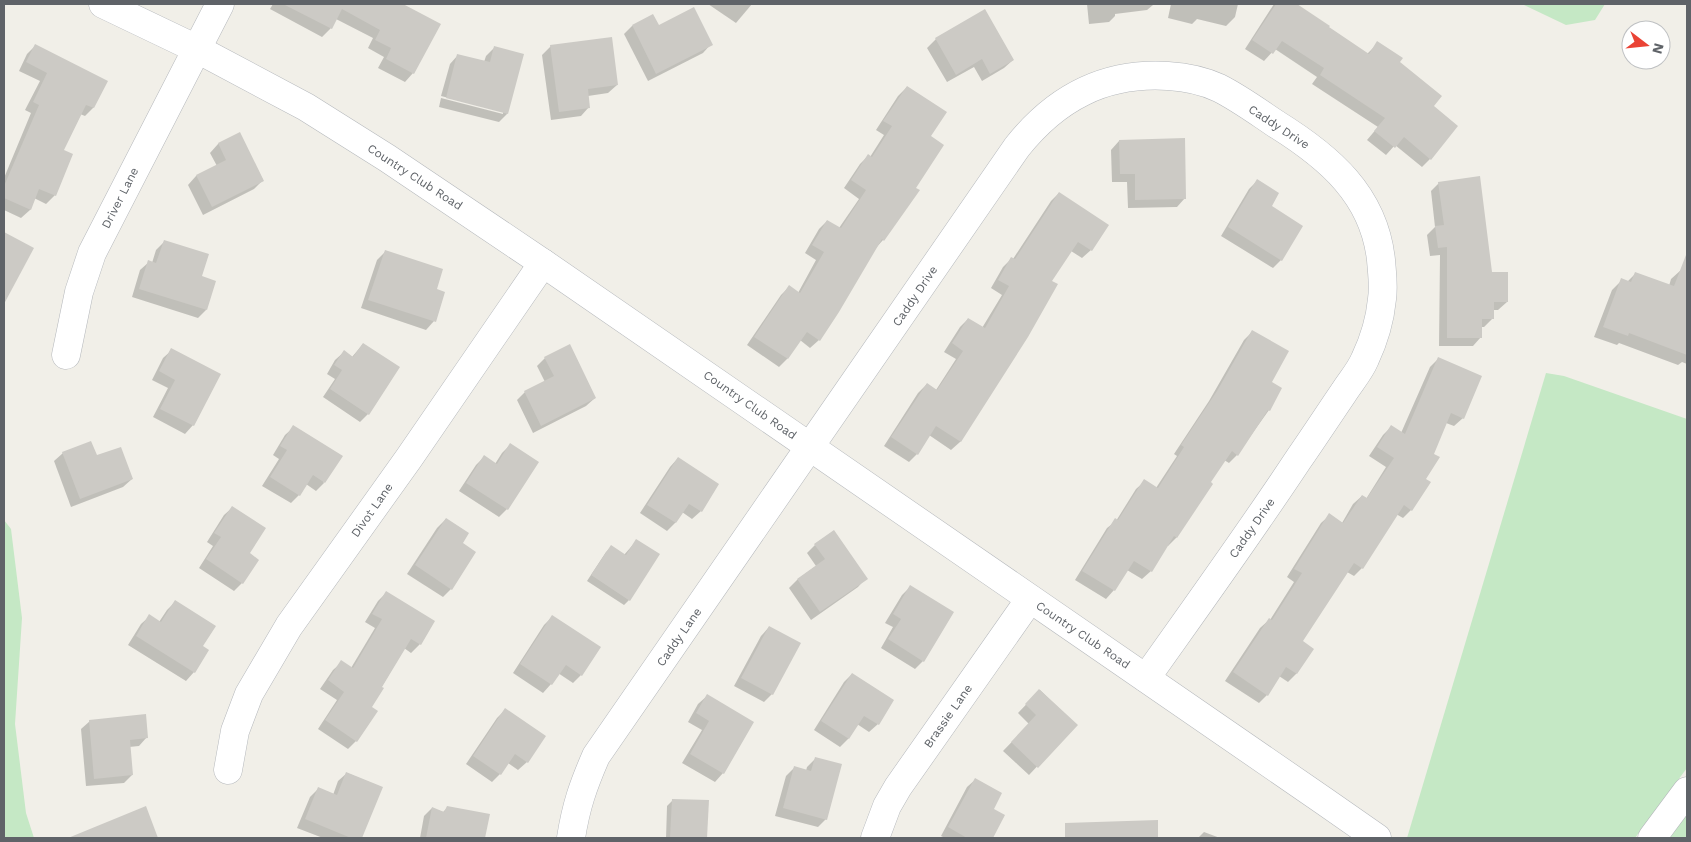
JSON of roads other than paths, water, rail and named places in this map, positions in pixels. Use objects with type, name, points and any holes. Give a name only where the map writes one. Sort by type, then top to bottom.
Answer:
[{"type":"street","name":"Country Club Road","points":[[103,4],[197,49],[306,108],[387,158],[810,446],[1377,838]]},
{"type":"street","name":"Driver Lane","points":[[66,355],[79,292],[92,253],[220,4]]},
{"type":"street","name":"Caddy Drive","points":[[810,446],[1017,147],[1048,113],[1066,100],[1086,89],[1130,76],[1175,76],[1198,80],[1219,88],[1297,137],[1320,154],[1340,173],[1364,203],[1380,249],[1383,282],[1377,330],[1365,360],[1259,519],[1146,678]]},
{"type":"street","name":"Divot Lane","points":[[228,770],[235,731],[249,694],[289,626],[409,458],[543,263]]},
{"type":"street","name":"Caddy Lane","points":[[571,838],[574,815],[581,791],[596,756],[810,446]]},
{"type":"street","name":"Brassie Lane","points":[[875,838],[887,806],[898,787],[1030,599]]},
{"type":"street","points":[[1652,838],[1687,790]]}]
